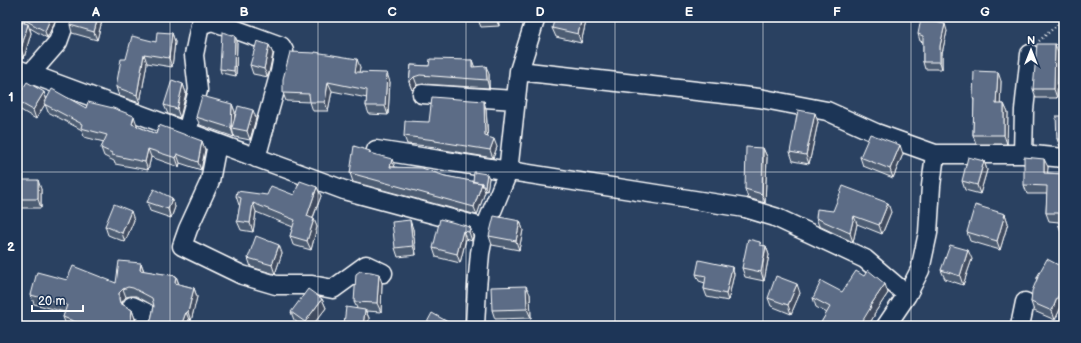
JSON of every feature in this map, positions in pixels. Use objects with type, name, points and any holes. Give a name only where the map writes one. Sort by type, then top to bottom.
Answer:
[{"type":"street","points":[[17,87],[24,72],[58,42],[66,17]]},
{"type":"street","points":[[475,326],[480,253],[485,228],[508,172],[519,71],[536,17]]},
{"type":"street","points":[[187,132],[198,90],[194,55],[200,25],[212,21],[281,46],[284,51],[280,72],[256,158]]},
{"type":"street","points":[[1023,154],[1024,110],[1030,54]]},
{"type":"street","points":[[519,71],[759,98],[827,111],[876,133],[936,154],[1023,154],[1064,158]]},
{"type":"street","points":[[24,72],[344,190],[485,228]]},
{"type":"street","points":[[422,94],[516,100]]},
{"type":"street","points":[[217,144],[210,181],[188,229],[182,246],[242,275],[276,284],[312,285],[334,289],[366,266],[383,273]]},
{"type":"street","points":[[376,150],[508,172],[745,208],[775,217],[865,259],[907,296]]},
{"type":"street","points":[[886,326],[907,296],[920,270],[928,233],[931,186],[936,154]]},
{"type":"street","points":[[1020,326],[1025,302]]},
{"type":"street","points":[[132,306],[147,313],[144,326]]},
{"type":"path","points":[[1030,54],[1032,47],[1064,19]]},
{"type":"building","points":[[24,17],[51,17],[45,31],[23,19]]},
{"type":"building","points":[[72,17],[98,17],[94,32],[70,25]]},
{"type":"building","points":[[477,17],[495,17],[495,18],[478,18]]},
{"type":"building","points":[[555,17],[582,17],[578,34],[552,28]]},
{"type":"building","points":[[921,19],[945,24],[940,46],[940,62],[923,62],[923,36],[918,34]]},
{"type":"building","points":[[17,21],[28,24],[21,49],[17,48]]},
{"type":"building","points":[[1062,28],[1064,28],[1064,52],[1061,52]]},
{"type":"building","points":[[157,32],[172,33],[169,58],[144,54],[137,95],[116,87],[121,59],[126,59],[132,36],[156,42]]},
{"type":"building","points":[[222,32],[235,36],[234,71],[220,69]]},
{"type":"building","points":[[257,41],[269,45],[264,69],[250,65]]},
{"type":"building","points":[[1037,44],[1055,44],[1054,89],[1033,89]]},
{"type":"building","points":[[290,52],[315,52],[357,59],[355,72],[387,73],[385,106],[366,106],[367,90],[328,82],[325,102],[310,102],[309,94],[283,93],[283,79]]},
{"type":"building","points":[[430,59],[472,60],[472,67],[486,66],[487,80],[420,75],[414,77],[409,82],[411,65],[429,66]]},
{"type":"building","points":[[974,71],[998,72],[996,104],[1004,104],[1004,135],[973,135]]},
{"type":"building","points":[[172,80],[183,84],[177,109],[164,105]]},
{"type":"building","points":[[27,82],[44,92],[33,110],[17,101],[17,98]]},
{"type":"building","points":[[52,89],[86,108],[88,102],[113,108],[134,116],[132,124],[156,134],[159,125],[202,141],[198,162],[177,154],[176,158],[148,149],[145,162],[112,155],[112,153],[101,148],[107,135],[81,128],[82,124],[44,104]]},
{"type":"building","points":[[202,96],[232,104],[231,128],[196,117]]},
{"type":"building","points":[[432,97],[484,101],[485,136],[494,139],[490,150],[404,136],[405,121],[429,122]]},
{"type":"building","points":[[238,106],[253,110],[247,131],[232,128]]},
{"type":"building","points":[[798,110],[815,113],[806,155],[790,152]]},
{"type":"building","points":[[1056,116],[1064,116],[1064,140],[1057,139]]},
{"type":"building","points":[[870,134],[900,145],[890,169],[860,157]]},
{"type":"building","points":[[354,146],[370,151],[369,153],[392,159],[390,167],[422,168],[445,176],[482,183],[474,207],[350,173]]},
{"type":"building","points":[[746,147],[763,148],[762,194],[745,189]]},
{"type":"building","points":[[968,157],[984,161],[977,185],[962,181]]},
{"type":"building","points":[[1024,157],[1044,159],[1044,173],[1064,174],[1064,226],[1059,226],[1059,213],[1046,213],[1047,186],[1024,185]]},
{"type":"building","points":[[474,172],[487,174],[485,186],[482,186],[482,183],[473,182]]},
{"type":"building","points":[[17,180],[38,180],[38,199],[17,199]]},
{"type":"building","points":[[300,181],[317,187],[307,216],[314,219],[307,241],[290,236],[295,220],[253,203],[250,223],[237,221],[241,198],[236,196],[237,191],[267,195],[271,186],[294,195]]},
{"type":"building","points":[[843,186],[888,203],[879,225],[854,216],[850,233],[816,218],[817,209],[833,211]]},
{"type":"building","points":[[154,189],[172,198],[168,209],[147,202]]},
{"type":"building","points":[[114,204],[131,211],[122,233],[105,226]]},
{"type":"building","points":[[975,205],[1005,214],[997,241],[967,232]]},
{"type":"building","points":[[494,216],[520,221],[516,241],[489,236]]},
{"type":"building","points":[[440,219],[470,227],[469,232],[463,231],[457,254],[433,248]]},
{"type":"building","points":[[410,220],[413,246],[395,248],[392,222]]},
{"type":"building","points":[[256,236],[279,245],[272,265],[248,258]]},
{"type":"building","points":[[748,239],[760,242],[760,245],[766,246],[761,272],[742,268]]},
{"type":"building","points":[[950,245],[968,250],[960,276],[941,270]]},
{"type":"building","points":[[1047,259],[1064,268],[1064,286],[1052,311],[1031,302],[1032,291],[1037,277]]},
{"type":"building","points":[[699,260],[732,267],[726,294],[704,289],[706,276],[696,274]]},
{"type":"building","points":[[119,261],[141,263],[140,270],[176,276],[175,283],[194,288],[188,312],[186,312],[181,326],[146,326],[151,320],[154,306],[152,298],[133,288],[128,287],[123,289],[119,293],[119,299],[120,303],[132,310],[131,320],[135,326],[86,326],[63,317],[67,305],[31,295],[37,272],[67,280],[73,266],[116,283]]},
{"type":"building","points":[[868,270],[885,284],[870,306],[871,307],[860,325],[861,326],[819,326],[830,307],[813,298],[821,281],[842,292],[856,271],[864,276]]},
{"type":"building","points":[[360,271],[379,274],[377,303],[354,302],[356,274]]},
{"type":"building","points":[[776,276],[797,284],[788,305],[768,298]]},
{"type":"building","points":[[526,286],[527,309],[492,310],[491,287]]},
{"type":"building","points":[[308,289],[322,299],[305,322],[291,312]]},
{"type":"building","points":[[346,307],[365,310],[363,326],[344,324]]},
{"type":"building","points":[[432,313],[455,326],[425,326]]},
{"type":"building","points":[[984,322],[991,326],[982,326]]}]
